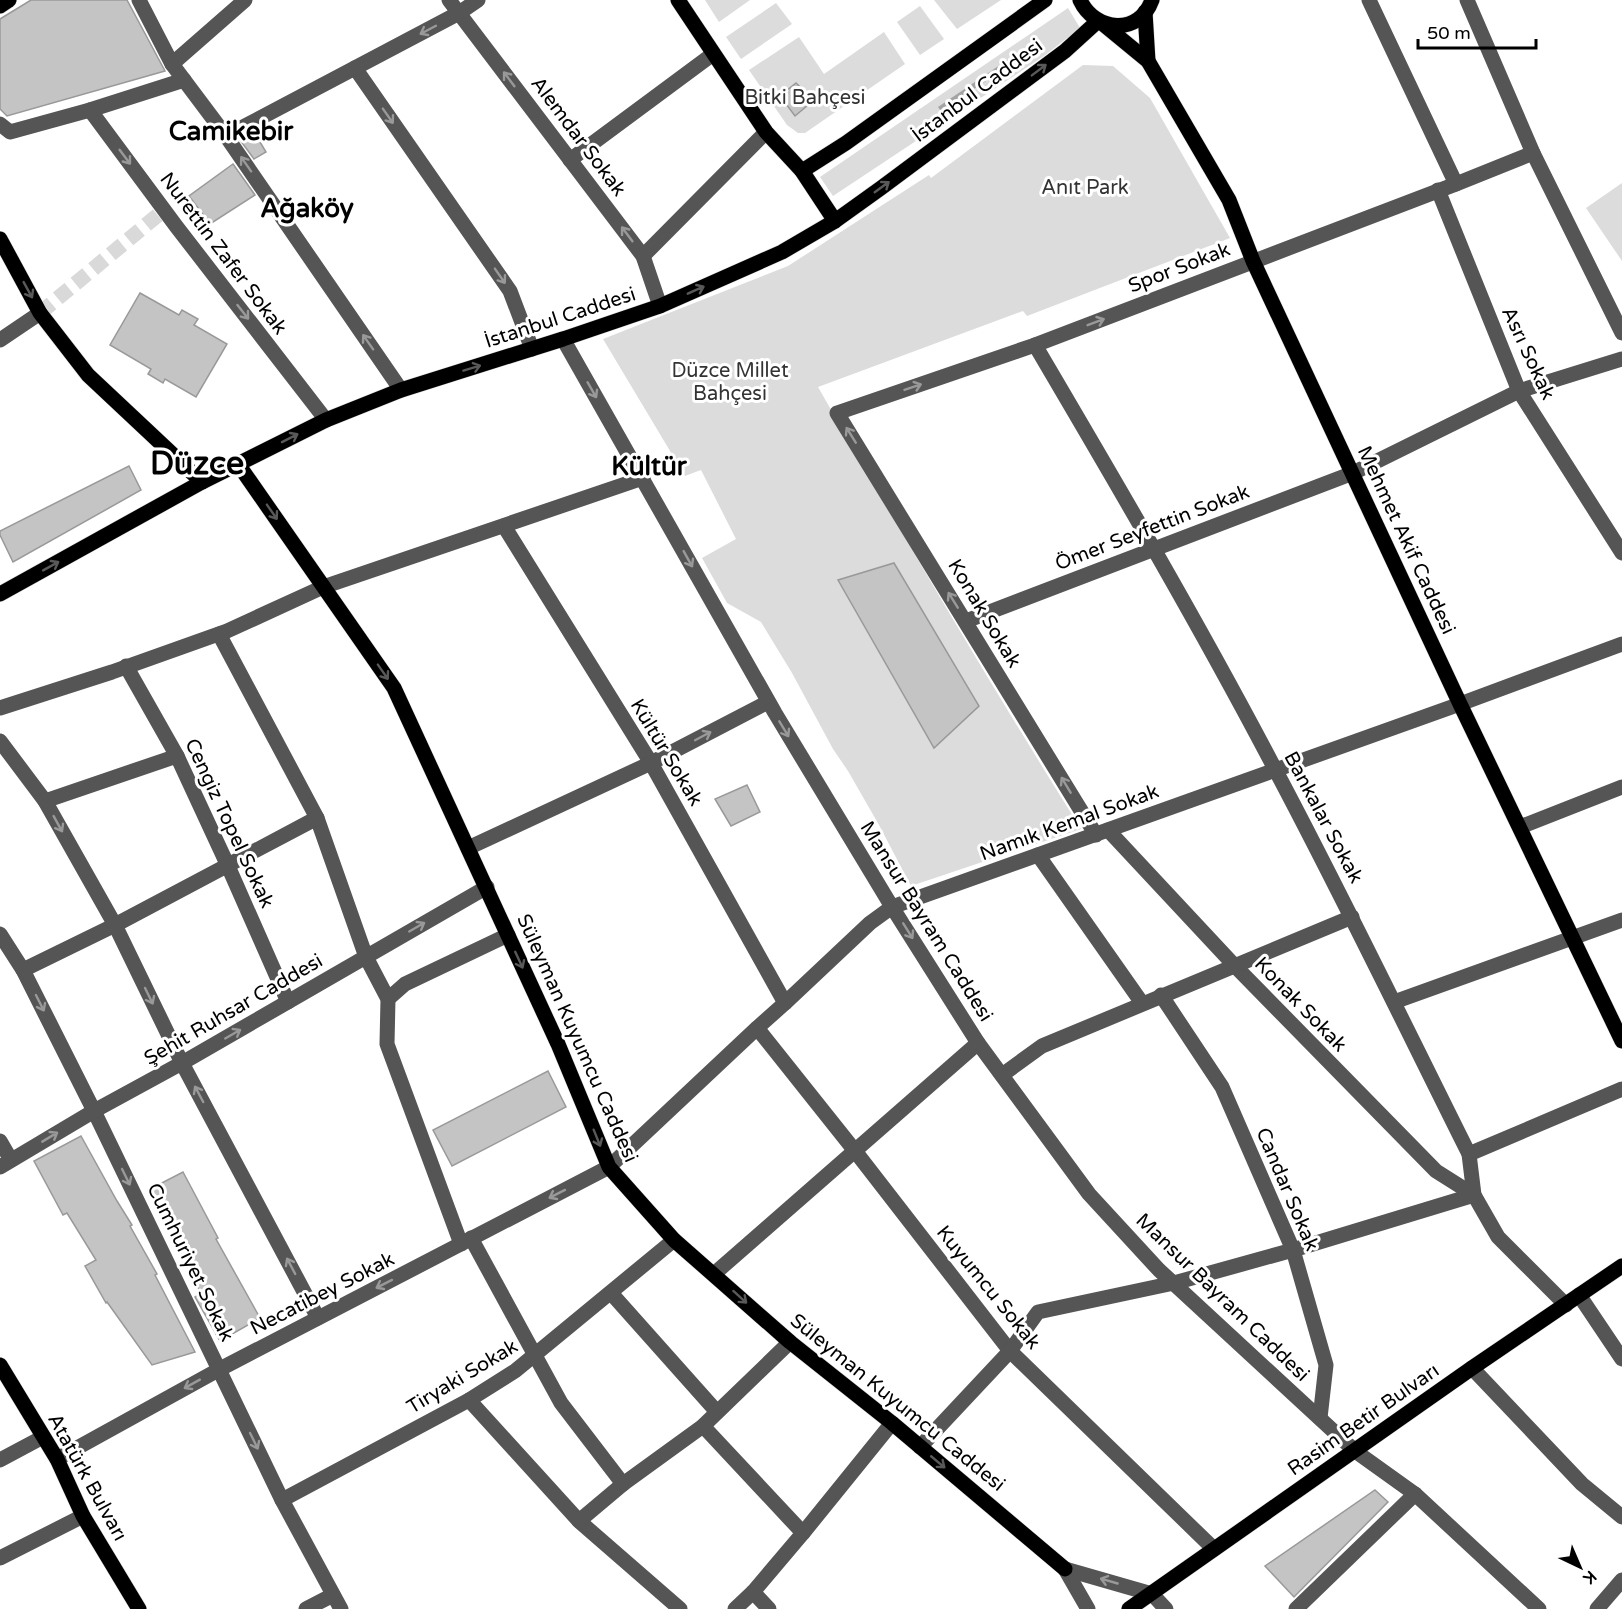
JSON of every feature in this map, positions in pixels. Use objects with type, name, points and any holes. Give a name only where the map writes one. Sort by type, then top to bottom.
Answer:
[{"type":"main road","points":[[0,6],[9,0]]},
{"type":"main road","points":[[678,0],[766,132],[802,171],[835,221]]},
{"type":"main road","points":[[802,171],[846,143],[1045,0]]},
{"type":"main road","points":[[1080,0],[1084,9],[1093,18],[1117,26],[1131,23],[1149,6]]},
{"type":"main road","points":[[1148,61],[1149,6]]},
{"type":"main road","points":[[1101,22],[1148,61]]},
{"type":"main road","name":"İstanbul Caddesi","points":[[0,594],[202,482],[326,420],[402,390],[660,306],[782,252],[835,221],[881,188],[1101,22]]},
{"type":"main road","name":"Mehmet Akif Caddesi","points":[[1148,61],[1229,200],[1253,261],[1622,1041]]},
{"type":"main road","points":[[0,239],[40,313],[88,375],[202,482]]},
{"type":"main road","name":"Süleyman Kuyumcu Caddesi","points":[[238,464],[394,688],[558,1044],[609,1167],[674,1240],[790,1342],[1065,1569]]},
{"type":"main road","name":"Rasim Betir Bulvarı","points":[[1129,1609],[1472,1368],[1622,1266]]},
{"type":"main road","name":"Atatürk Bulvarı","points":[[0,1365],[57,1459],[83,1516],[140,1609]]},
{"type":"street","points":[[139,0],[172,64],[226,136],[402,390]]},
{"type":"street","points":[[172,64],[245,0]]},
{"type":"street","name":"Alemdar Sokak","points":[[449,0],[643,256],[660,306]]},
{"type":"street","points":[[226,136],[459,13],[478,0]]},
{"type":"street","points":[[1369,0],[1456,184]]},
{"type":"street","points":[[1467,0],[1533,153],[1622,333]]},
{"type":"street","points":[[570,159],[713,54]]},
{"type":"street","points":[[355,68],[510,291],[532,349]]},
{"type":"street","points":[[0,124],[10,132],[90,110],[184,80]]},
{"type":"street","name":"Nurettin Zafer Sokak","points":[[90,110],[326,420]]},
{"type":"street","points":[[643,256],[766,132]]},
{"type":"street","name":"Spor Sokak","points":[[837,413],[1035,345],[1533,153]]},
{"type":"street","name":"Asrı Sokak","points":[[1438,190],[1519,391],[1622,554]]},
{"type":"street","points":[[0,340],[40,313]]},
{"type":"street","name":"Mansur Bayram Caddesi","points":[[563,339],[768,702],[892,907],[978,1043],[1089,1194],[1159,1270],[1355,1450],[1415,1494],[1539,1609]]},
{"type":"street","name":"Bankalar Sokak","points":[[1035,345],[1155,549],[1276,770],[1352,917],[1469,1154],[1474,1195],[1498,1237],[1566,1305]]},
{"type":"street","name":"Ömer Seyfettin Sokak","points":[[966,621],[1353,473],[1519,391],[1622,359]]},
{"type":"street","name":"Konak Sokak","points":[[837,413],[966,621],[1102,832],[1436,1171],[1474,1195]]},
{"type":"street","points":[[0,708],[219,634],[323,587],[643,478]]},
{"type":"street","name":"Kültür Sokak","points":[[504,525],[651,763],[785,1004]]},
{"type":"street","points":[[219,634],[317,819],[366,957],[388,999],[387,1044],[466,1241],[535,1355],[561,1403],[623,1484]]},
{"type":"street","name":"Namık Kemal Sokak","points":[[609,1167],[870,922],[892,907],[1461,704],[1622,644]]},
{"type":"street","name":"Cengiz Topel Sokak","points":[[126,666],[177,756],[288,1002]]},
{"type":"street","points":[[468,848],[651,763],[768,702]]},
{"type":"street","points":[[0,741],[45,801],[115,925],[182,1063],[318,1318]]},
{"type":"street","points":[[45,801],[177,756]]},
{"type":"street","points":[[1520,827],[1622,787]]},
{"type":"street","points":[[23,970],[115,925],[317,819]]},
{"type":"street","points":[[1038,855],[1142,1003]]},
{"type":"street","name":"Şehit Ruhsar Caddesi","points":[[5,1164],[486,887]]},
{"type":"street","points":[[1002,1075],[1042,1046],[1352,917]]},
{"type":"street","points":[[1394,1002],[1622,920]]},
{"type":"street","name":"Cumhuriyet Sokak","points":[[0,934],[23,970],[94,1111],[282,1500],[341,1609]]},
{"type":"street","points":[[388,999],[405,984],[508,935]]},
{"type":"street","name":"Candar Sokak","points":[[1161,995],[1222,1087],[1293,1250],[1326,1365],[1320,1418]]},
{"type":"street","name":"Kuyumcu Sokak","points":[[757,1028],[1010,1351],[1214,1549]]},
{"type":"street","points":[[714,1274],[978,1043]]},
{"type":"street","points":[[1469,1154],[1622,1089]]},
{"type":"street","points":[[0,1141],[5,1164]]},
{"type":"street","name":"Necatibey Sokak","points":[[57,1459],[318,1318],[609,1167]]},
{"type":"street","points":[[920,1447],[1010,1351],[1038,1312],[1174,1283],[1293,1250],[1474,1195]]},
{"type":"street","name":"Tiryaki Sokak","points":[[282,1500],[469,1400],[515,1371],[674,1240]]},
{"type":"street","points":[[611,1293],[717,1412]]},
{"type":"street","points":[[1579,1295],[1622,1359]]},
{"type":"street","points":[[579,1521],[623,1484],[703,1426],[790,1342]]},
{"type":"street","points":[[1472,1368],[1582,1484],[1622,1517]]},
{"type":"street","points":[[469,1400],[579,1521],[680,1609]]},
{"type":"street","points":[[735,1609],[753,1592],[892,1424]]},
{"type":"street","points":[[703,1426],[803,1533]]},
{"type":"street","points":[[0,1460],[43,1437]]},
{"type":"street","points":[[1296,1609],[1415,1494]]},
{"type":"street","points":[[0,1558],[83,1516]]},
{"type":"street","points":[[1065,1569],[1152,1594],[1167,1609]]},
{"type":"street","points":[[1065,1569],[1088,1609]]},
{"type":"street","points":[[1597,1609],[1622,1580]]},
{"type":"street","points":[[753,1592],[769,1609]]},
{"type":"street","points":[[306,1609],[333,1595]]},
{"type":"green space","points":[[705,0],[750,0],[719,22]]},
{"type":"green space","points":[[934,0],[1001,0],[957,29]]},
{"type":"green space","name":"Bitki Bahçesi","points":[[776,3],[792,24],[741,59],[726,37]]},
{"type":"green space","points":[[920,6],[944,39],[920,55],[897,22]]},
{"type":"green space","points":[[1068,8],[1080,28],[1044,56],[833,196],[820,177]]},
{"type":"green space","name":"Bitki Bahçesi","points":[[884,32],[905,64],[805,133],[798,133],[787,125],[749,70],[799,37],[824,74]]},
{"type":"green space","name":"Düzce Millet Bahçesi","points":[[1083,65],[1113,66],[1150,98],[1230,238],[1027,316],[1023,311],[818,387],[947,610],[1081,829],[911,886],[879,825],[761,622],[727,603],[702,558],[736,539],[701,470],[685,476],[603,339],[788,266],[929,175],[931,178]]},
{"type":"green space","points":[[1622,183],[1622,261],[1586,208]]},
{"type":"shaded area","points":[[1025,48],[1028,53],[941,111],[938,107]]},
{"type":"building","points":[[31,0],[127,0],[165,71],[7,116],[0,109],[0,19]]},
{"type":"building","points":[[796,83],[814,100],[795,116],[780,96]]},
{"type":"building","points":[[254,132],[266,152],[254,159],[240,140]]},
{"type":"building","points":[[233,164],[255,195],[210,224],[189,196]]},
{"type":"building","points":[[140,293],[179,315],[182,310],[198,319],[194,325],[227,344],[196,397],[165,379],[163,383],[148,374],[151,369],[110,345]]},
{"type":"building","points":[[129,466],[141,490],[13,562],[0,531]]},
{"type":"building","points":[[894,563],[979,706],[934,748],[838,580]]},
{"type":"building","points":[[747,785],[760,812],[731,826],[715,799]]},
{"type":"building","points":[[548,1071],[566,1107],[452,1166],[433,1130]]},
{"type":"building","points":[[81,1136],[132,1225],[130,1226],[157,1274],[155,1275],[195,1352],[152,1365],[106,1303],[85,1266],[96,1260],[67,1213],[63,1215],[34,1161]]},
{"type":"building","points":[[183,1172],[218,1238],[216,1239],[260,1318],[220,1341],[195,1297],[201,1293],[185,1264],[187,1263],[148,1190]]},
{"type":"building","points":[[1375,1490],[1388,1502],[1294,1597],[1265,1566]]},
{"type":"tunnel","points":[[40,313],[164,210]]},
{"type":"district","name":"Camikebir","points":[[231,131]]},
{"type":"district","name":"Ağaköy","points":[[307,208]]},
{"type":"district","name":"Düzce","points":[[197,463]]},
{"type":"district","name":"Kültür","points":[[649,466]]},
{"type":"park label","name":"Anıt Park","points":[[1085,187]]}]
